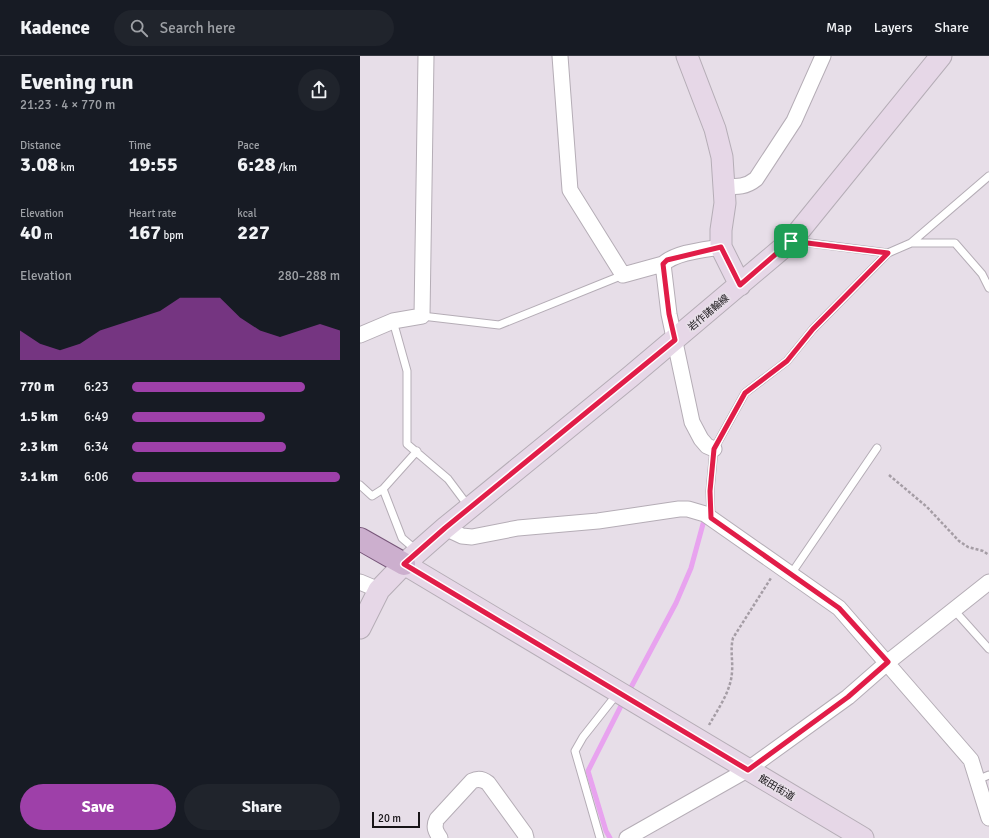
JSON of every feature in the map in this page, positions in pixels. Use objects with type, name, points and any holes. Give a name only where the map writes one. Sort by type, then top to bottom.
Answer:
[{"type":"main road","points":[[687,56],[714,130],[722,157],[725,186],[721,247],[740,285]]},
{"type":"main road","name":"岩作諸輪線","points":[[360,628],[379,590],[411,558],[445,528],[675,340],[791,241],[941,56]]},
{"type":"main road","name":"飯田街道","points":[[360,539],[411,558],[619,692],[863,838]]},
{"type":"street","points":[[360,335],[393,321],[422,316],[426,56]]},
{"type":"street","points":[[560,56],[570,190],[624,275],[663,264],[667,260],[689,253],[721,247]]},
{"type":"street","points":[[725,186],[740,187],[750,184],[756,179],[788,133],[823,56]]},
{"type":"street","points":[[663,264],[669,314],[692,422],[701,439],[707,446],[714,449]]},
{"type":"street","points":[[445,528],[462,536],[472,537],[518,528],[598,521],[679,509],[697,511],[711,518],[839,608],[888,662],[971,760],[983,778],[989,818]]},
{"type":"street","points":[[360,582],[379,590]]},
{"type":"street","points":[[626,838],[748,770],[848,697],[888,662],[989,582]]},
{"type":"street","points":[[440,838],[435,830],[435,823],[437,819],[472,781],[476,779],[485,780],[488,783],[525,834],[526,838]]},
{"type":"lane","points":[[711,518],[710,491],[714,449],[745,393],[787,361],[813,329],[888,253],[911,243],[989,176]]},
{"type":"lane","points":[[791,241],[888,253]]},
{"type":"lane","points":[[911,243],[955,243],[982,274],[989,288]]},
{"type":"lane","points":[[422,316],[499,325],[624,275]]},
{"type":"lane","points":[[393,321],[406,371],[407,444],[448,479],[470,508]]},
{"type":"lane","points":[[791,574],[877,448]]},
{"type":"lane","points":[[360,485],[372,496],[383,489],[417,451]]},
{"type":"lane","points":[[383,489],[411,558]]},
{"type":"lane","points":[[954,610],[989,649]]},
{"type":"lane","points":[[600,838],[575,751],[583,737],[619,692]]},
{"type":"path","points":[[889,475],[926,507],[959,541],[968,547],[984,551],[989,554]]},
{"type":"path","points":[[699,741],[730,684],[732,673],[731,646],[733,638],[778,566]]},
{"type":"waterway","points":[[628,693],[676,603],[691,568],[703,524]]},
{"type":"waterway","points":[[610,838],[606,831],[588,771],[624,700]]},
{"type":"route","points":[[791,241],[888,253],[813,329],[787,361],[745,393],[714,449],[710,491],[711,518],[839,608],[888,662],[848,697],[748,770],[404,564],[445,528],[675,340],[669,314],[663,264],[667,260],[689,253],[721,247],[740,285],[791,241]]}]
